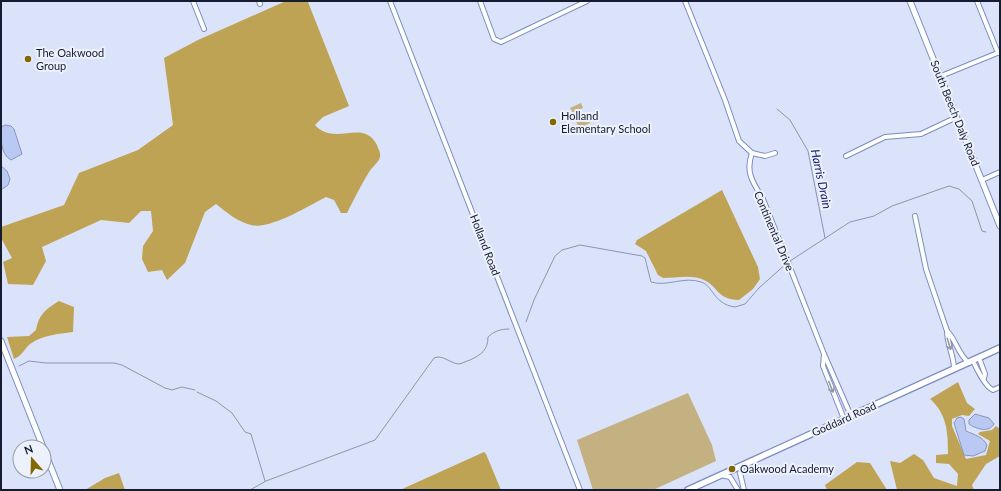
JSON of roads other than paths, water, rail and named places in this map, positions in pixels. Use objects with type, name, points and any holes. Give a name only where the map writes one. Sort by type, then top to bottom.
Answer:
[{"type":"main road","name":"Goddard Road","points":[[688,490],[1000,348]]},
{"type":"street","points":[[193,1],[204,29]]},
{"type":"street","name":"Holland Road","points":[[390,1],[580,490]]},
{"type":"street","points":[[480,1],[494,39],[497,41],[503,41],[587,1]]},
{"type":"street","points":[[686,1],[732,120],[736,137],[742,146],[752,153],[765,156],[775,153]]},
{"type":"street","name":"South Beech Daly Road","points":[[910,1],[958,117],[1000,226]]},
{"type":"street","points":[[941,76],[999,52],[977,1]]},
{"type":"street","points":[[846,156],[885,137],[921,134],[958,117]]},
{"type":"street","name":"Continental Drive","points":[[752,153],[748,166],[749,176],[763,199],[824,354],[851,416]]},
{"type":"street","points":[[982,180],[1000,172]]},
{"type":"street","points":[[915,216],[920,234],[924,262],[947,331],[947,340],[954,357],[954,369]]},
{"type":"street","points":[[947,331],[953,337],[960,355],[974,360],[985,374],[984,378],[991,390],[1000,387]]},
{"type":"street","points":[[1,341],[40,439]]},
{"type":"street","name":"Continental Drive","points":[[824,354],[823,366],[844,419]]},
{"type":"street","points":[[743,464],[740,473],[744,490]]},
{"type":"street","points":[[52,470],[60,490]]},
{"type":"street","points":[[721,475],[730,477],[738,490]]},
{"type":"water","points":[[5,125],[11,126],[14,129],[22,154],[11,160],[5,154],[2,145],[1,127]]},
{"type":"water","points":[[1,166],[7,171],[10,179],[8,185],[1,190]]},
{"type":"water","points":[[975,414],[989,418],[994,424],[992,427],[986,429],[979,429],[972,426],[969,424],[969,420]]},
{"type":"water","points":[[961,417],[964,419],[966,431],[978,436],[985,442],[987,445],[985,451],[973,456],[964,455],[954,423],[957,418]]},
{"type":"waterway","name":"Harris Drain","points":[[777,109],[790,120],[808,151],[825,238]]},
{"type":"waterway","points":[[790,261],[850,222],[874,216],[892,206],[949,186],[959,189],[972,201],[982,231],[986,232]]},
{"type":"waterway","points":[[526,322],[534,300],[555,256],[562,250],[580,245],[642,256],[645,258],[651,282],[663,283],[695,280],[705,284],[722,302],[735,307],[745,304],[759,288],[787,263]]},
{"type":"waterway","points":[[250,490],[266,481],[375,440],[434,358],[440,357],[458,364],[462,363],[481,354],[487,345],[488,337],[490,335],[503,329],[509,329]]},
{"type":"waterway","points":[[19,366],[29,361],[46,363],[114,363],[122,365],[165,388],[172,390],[182,387],[195,390]]},
{"type":"waterway","points":[[197,392],[216,401],[232,413],[245,432],[251,434],[265,481]]},
{"type":"place","name":"The Oakwood Group","points":[[28,59]]},
{"type":"place","name":"Holland Elementary School","points":[[553,122]]},
{"type":"place","name":"Oakwood Academy","points":[[732,469]]}]
